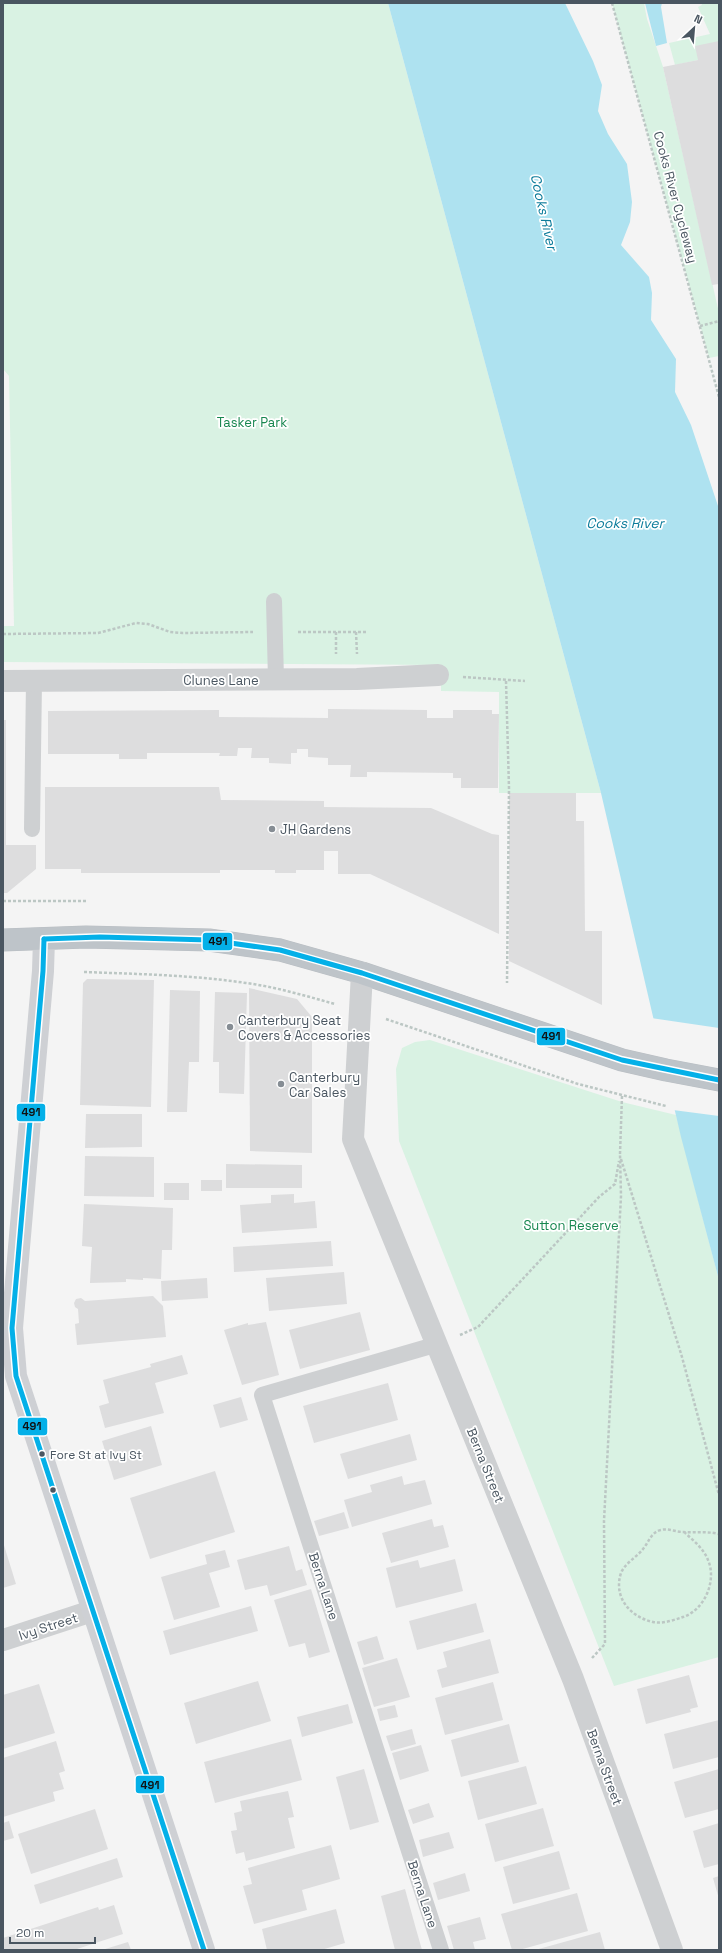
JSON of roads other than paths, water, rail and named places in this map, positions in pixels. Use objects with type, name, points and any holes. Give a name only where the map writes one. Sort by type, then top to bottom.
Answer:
[{"type":"highway","points":[[3,940],[100,938],[209,940],[280,950],[362,973],[622,1060],[719,1080]]},
{"type":"main road","points":[[44,939],[43,971],[12,1328],[16,1376],[204,1950]]},
{"type":"street","name":"Clunes Lane","points":[[3,681],[357,679],[438,675]]},
{"type":"street","name":"Berna Street","points":[[362,973],[353,1139],[438,1344],[573,1679],[672,1950]]},
{"type":"street","name":"Ivy Street","points":[[3,1640],[92,1611]]},
{"type":"lane","points":[[274,601],[276,680]]},
{"type":"lane","points":[[32,829],[34,681]]},
{"type":"lane","name":"Berna Lane","points":[[438,1344],[262,1395],[440,1950]]},
{"type":"water","name":"Cooks River","points":[[388,3],[565,3],[593,61],[602,85],[598,111],[608,134],[627,164],[632,202],[630,222],[621,245],[649,277],[652,293],[651,320],[676,359],[675,392],[691,425],[719,509],[719,1280],[681,1137],[601,793]]},
{"type":"water","points":[[645,3],[662,3],[661,7],[667,43],[656,46]]},
{"type":"place","name":"JH Gardens","points":[[272,829]]},
{"type":"place","name":"Canterbury Seat Covers & Accessories","points":[[230,1027]]},
{"type":"place","name":"Canterbury Car Sales","points":[[281,1084]]},
{"type":"place","name":"Fore St at Ivy St","points":[[42,1454]]},
{"type":"park label","name":"Tasker Park","points":[[252,422]]},
{"type":"park label","name":"Sutton Reserve","points":[[571,1225]]}]
